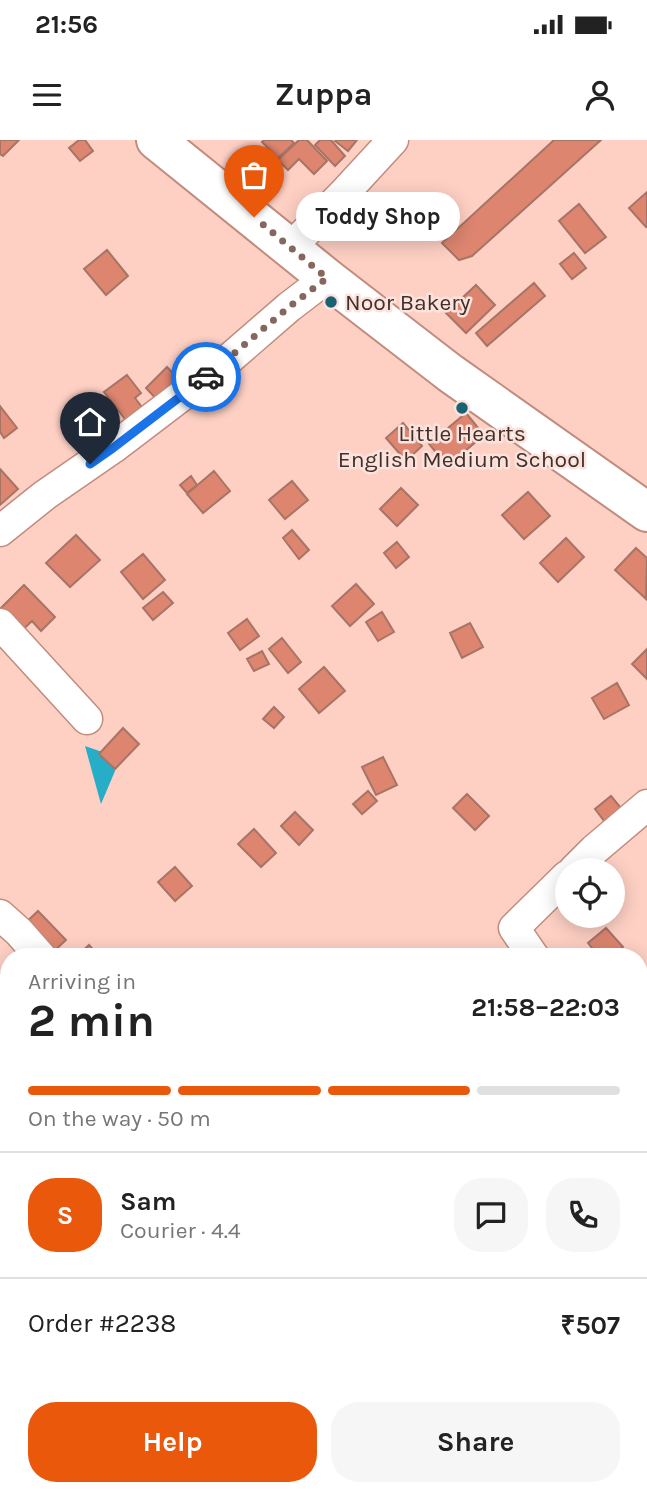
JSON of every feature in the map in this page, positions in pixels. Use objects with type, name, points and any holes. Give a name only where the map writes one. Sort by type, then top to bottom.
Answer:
[{"type":"main road","points":[[167,143],[327,278],[450,373],[647,512]]},
{"type":"street","points":[[291,247],[393,140]]},
{"type":"street","points":[[0,531],[200,382],[327,278]]},
{"type":"street","points":[[0,624],[86,719]]},
{"type":"street","points":[[586,858],[647,805]]},
{"type":"street","points":[[528,948],[514,928],[555,888]]},
{"type":"street","points":[[0,915],[33,948]]},
{"type":"water","points":[[85,746],[111,755],[115,771],[101,804]]},
{"type":"building","points":[[0,140],[19,140],[3,156],[0,154]]},
{"type":"building","points":[[79,140],[85,140],[93,151],[80,161],[69,148]]},
{"type":"building","points":[[291,140],[294,143],[278,158],[262,142]]},
{"type":"building","points":[[299,140],[307,140],[327,161],[314,174],[299,159],[288,170],[278,160]]},
{"type":"building","points":[[320,140],[331,140],[345,156],[335,166],[315,145]]},
{"type":"building","points":[[336,140],[357,140],[348,151]]},
{"type":"building","points":[[554,140],[601,140],[472,256],[459,260],[442,243]]},
{"type":"building","points":[[647,192],[647,226],[646,227],[629,208]]},
{"type":"building","points":[[579,204],[606,237],[585,253],[559,221]]},
{"type":"building","points":[[107,250],[128,276],[106,295],[84,269]]},
{"type":"building","points":[[574,253],[586,268],[572,279],[560,264]]},
{"type":"building","points":[[534,283],[545,296],[487,346],[476,333]]},
{"type":"building","points":[[476,285],[495,305],[466,333],[446,313]]},
{"type":"building","points":[[167,367],[183,384],[162,405],[146,388]]},
{"type":"building","points":[[127,375],[141,393],[135,398],[148,415],[131,427],[104,392]]},
{"type":"building","points":[[85,399],[98,414],[86,424],[73,409]]},
{"type":"building","points":[[0,406],[17,428],[4,438],[0,432]]},
{"type":"building","points":[[466,413],[484,435],[447,466],[429,444]]},
{"type":"building","points":[[403,423],[422,446],[406,461],[386,438]]},
{"type":"building","points":[[0,469],[18,489],[0,505]]},
{"type":"building","points":[[214,471],[230,491],[203,513],[187,494]]},
{"type":"building","points":[[191,476],[197,485],[187,493],[180,485]]},
{"type":"building","points":[[292,481],[308,500],[285,519],[269,500]]},
{"type":"building","points":[[401,488],[418,505],[397,526],[380,509]]},
{"type":"building","points":[[528,492],[550,516],[524,539],[502,515]]},
{"type":"building","points":[[292,530],[309,550],[299,559],[283,538]]},
{"type":"building","points":[[76,535],[100,560],[70,587],[46,563]]},
{"type":"building","points":[[566,538],[584,557],[558,582],[540,563]]},
{"type":"building","points":[[397,542],[409,557],[396,568],[384,553]]},
{"type":"building","points":[[636,548],[647,558],[646,599],[615,570]]},
{"type":"building","points":[[143,554],[165,580],[143,599],[121,572]]},
{"type":"building","points":[[356,584],[374,604],[350,626],[332,606]]},
{"type":"building","points":[[24,585],[55,617],[41,631],[32,621],[18,634],[0,616],[0,609]]},
{"type":"building","points":[[163,592],[173,603],[153,620],[143,608]]},
{"type":"building","points":[[382,612],[394,632],[378,641],[366,622]]},
{"type":"building","points":[[247,619],[259,636],[240,650],[228,633]]},
{"type":"building","points":[[470,623],[483,647],[462,658],[450,633]]},
{"type":"building","points":[[282,638],[301,662],[288,673],[269,649]]},
{"type":"building","points":[[647,649],[647,679],[632,664]]},
{"type":"building","points":[[262,651],[269,664],[254,671],[247,659]]},
{"type":"building","points":[[324,667],[345,691],[319,713],[299,689]]},
{"type":"building","points":[[617,683],[629,705],[604,719],[592,698]]},
{"type":"building","points":[[274,707],[284,717],[274,728],[263,719]]},
{"type":"building","points":[[123,728],[139,744],[115,769],[99,754]]},
{"type":"building","points":[[383,757],[397,785],[376,795],[362,767]]},
{"type":"building","points":[[368,791],[377,801],[362,814],[353,804]]},
{"type":"building","points":[[467,794],[489,816],[475,830],[453,808]]},
{"type":"building","points":[[611,796],[625,813],[608,826],[595,809]]},
{"type":"building","points":[[295,812],[313,830],[299,845],[281,826]]},
{"type":"building","points":[[254,829],[276,853],[261,867],[238,844]]},
{"type":"building","points":[[175,867],[192,886],[175,901],[158,882]]},
{"type":"building","points":[[38,911],[66,940],[58,948],[38,948],[18,930]]},
{"type":"building","points":[[606,928],[623,947],[622,948],[592,948],[588,943]]},
{"type":"way so far","points":[[206,377],[327,278],[254,217]]},
{"type":"place","name":"Toddy Shop","points":[[254,217]]},
{"type":"place","name":"Noor Bakery","points":[[331,302]]},
{"type":"place","name":"Little Hearts English Medium School","points":[[462,408]]},
{"type":"route","points":[[90,464],[206,377]]}]
